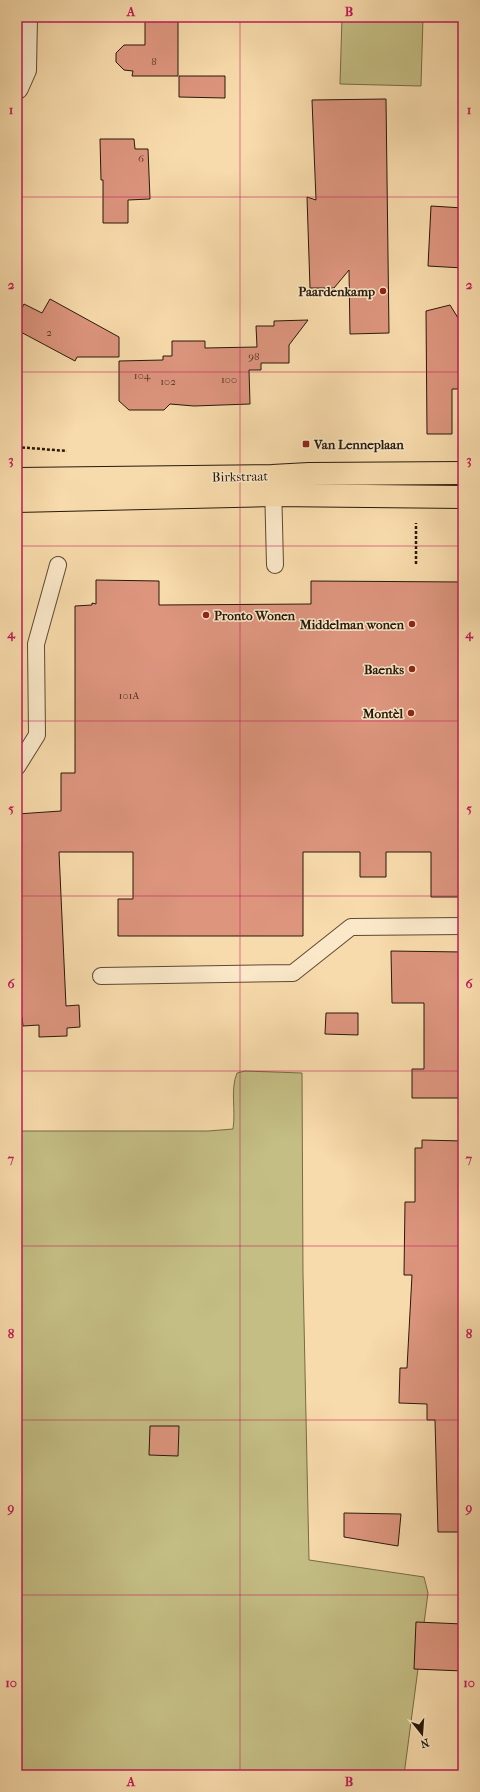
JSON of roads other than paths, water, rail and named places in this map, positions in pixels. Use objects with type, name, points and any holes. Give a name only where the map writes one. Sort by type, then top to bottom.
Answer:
[{"type":"main road","name":"Birkstraat","points":[[17,500],[273,486],[309,474],[463,473]]},
{"type":"main road","name":"Birkstraat","points":[[17,479],[273,486],[463,497]]},
{"type":"street","points":[[17,88],[25,70],[26,17]]},
{"type":"lane","points":[[273,486],[274,565]]},
{"type":"lane","points":[[17,768],[37,735],[36,644],[58,565]]},
{"type":"lane","points":[[101,976],[293,973],[351,927],[463,926]]},
{"type":"place","name":"Paardenkamp","points":[[383,291]]},
{"type":"place","name":"Van Lenneplaan","points":[[306,444]]},
{"type":"place","name":"Pronto Wonen","points":[[206,615]]},
{"type":"place","name":"Middelman wonen","points":[[412,624]]},
{"type":"place","name":"Baenks","points":[[412,669]]},
{"type":"place","name":"Montèl","points":[[411,713]]}]
